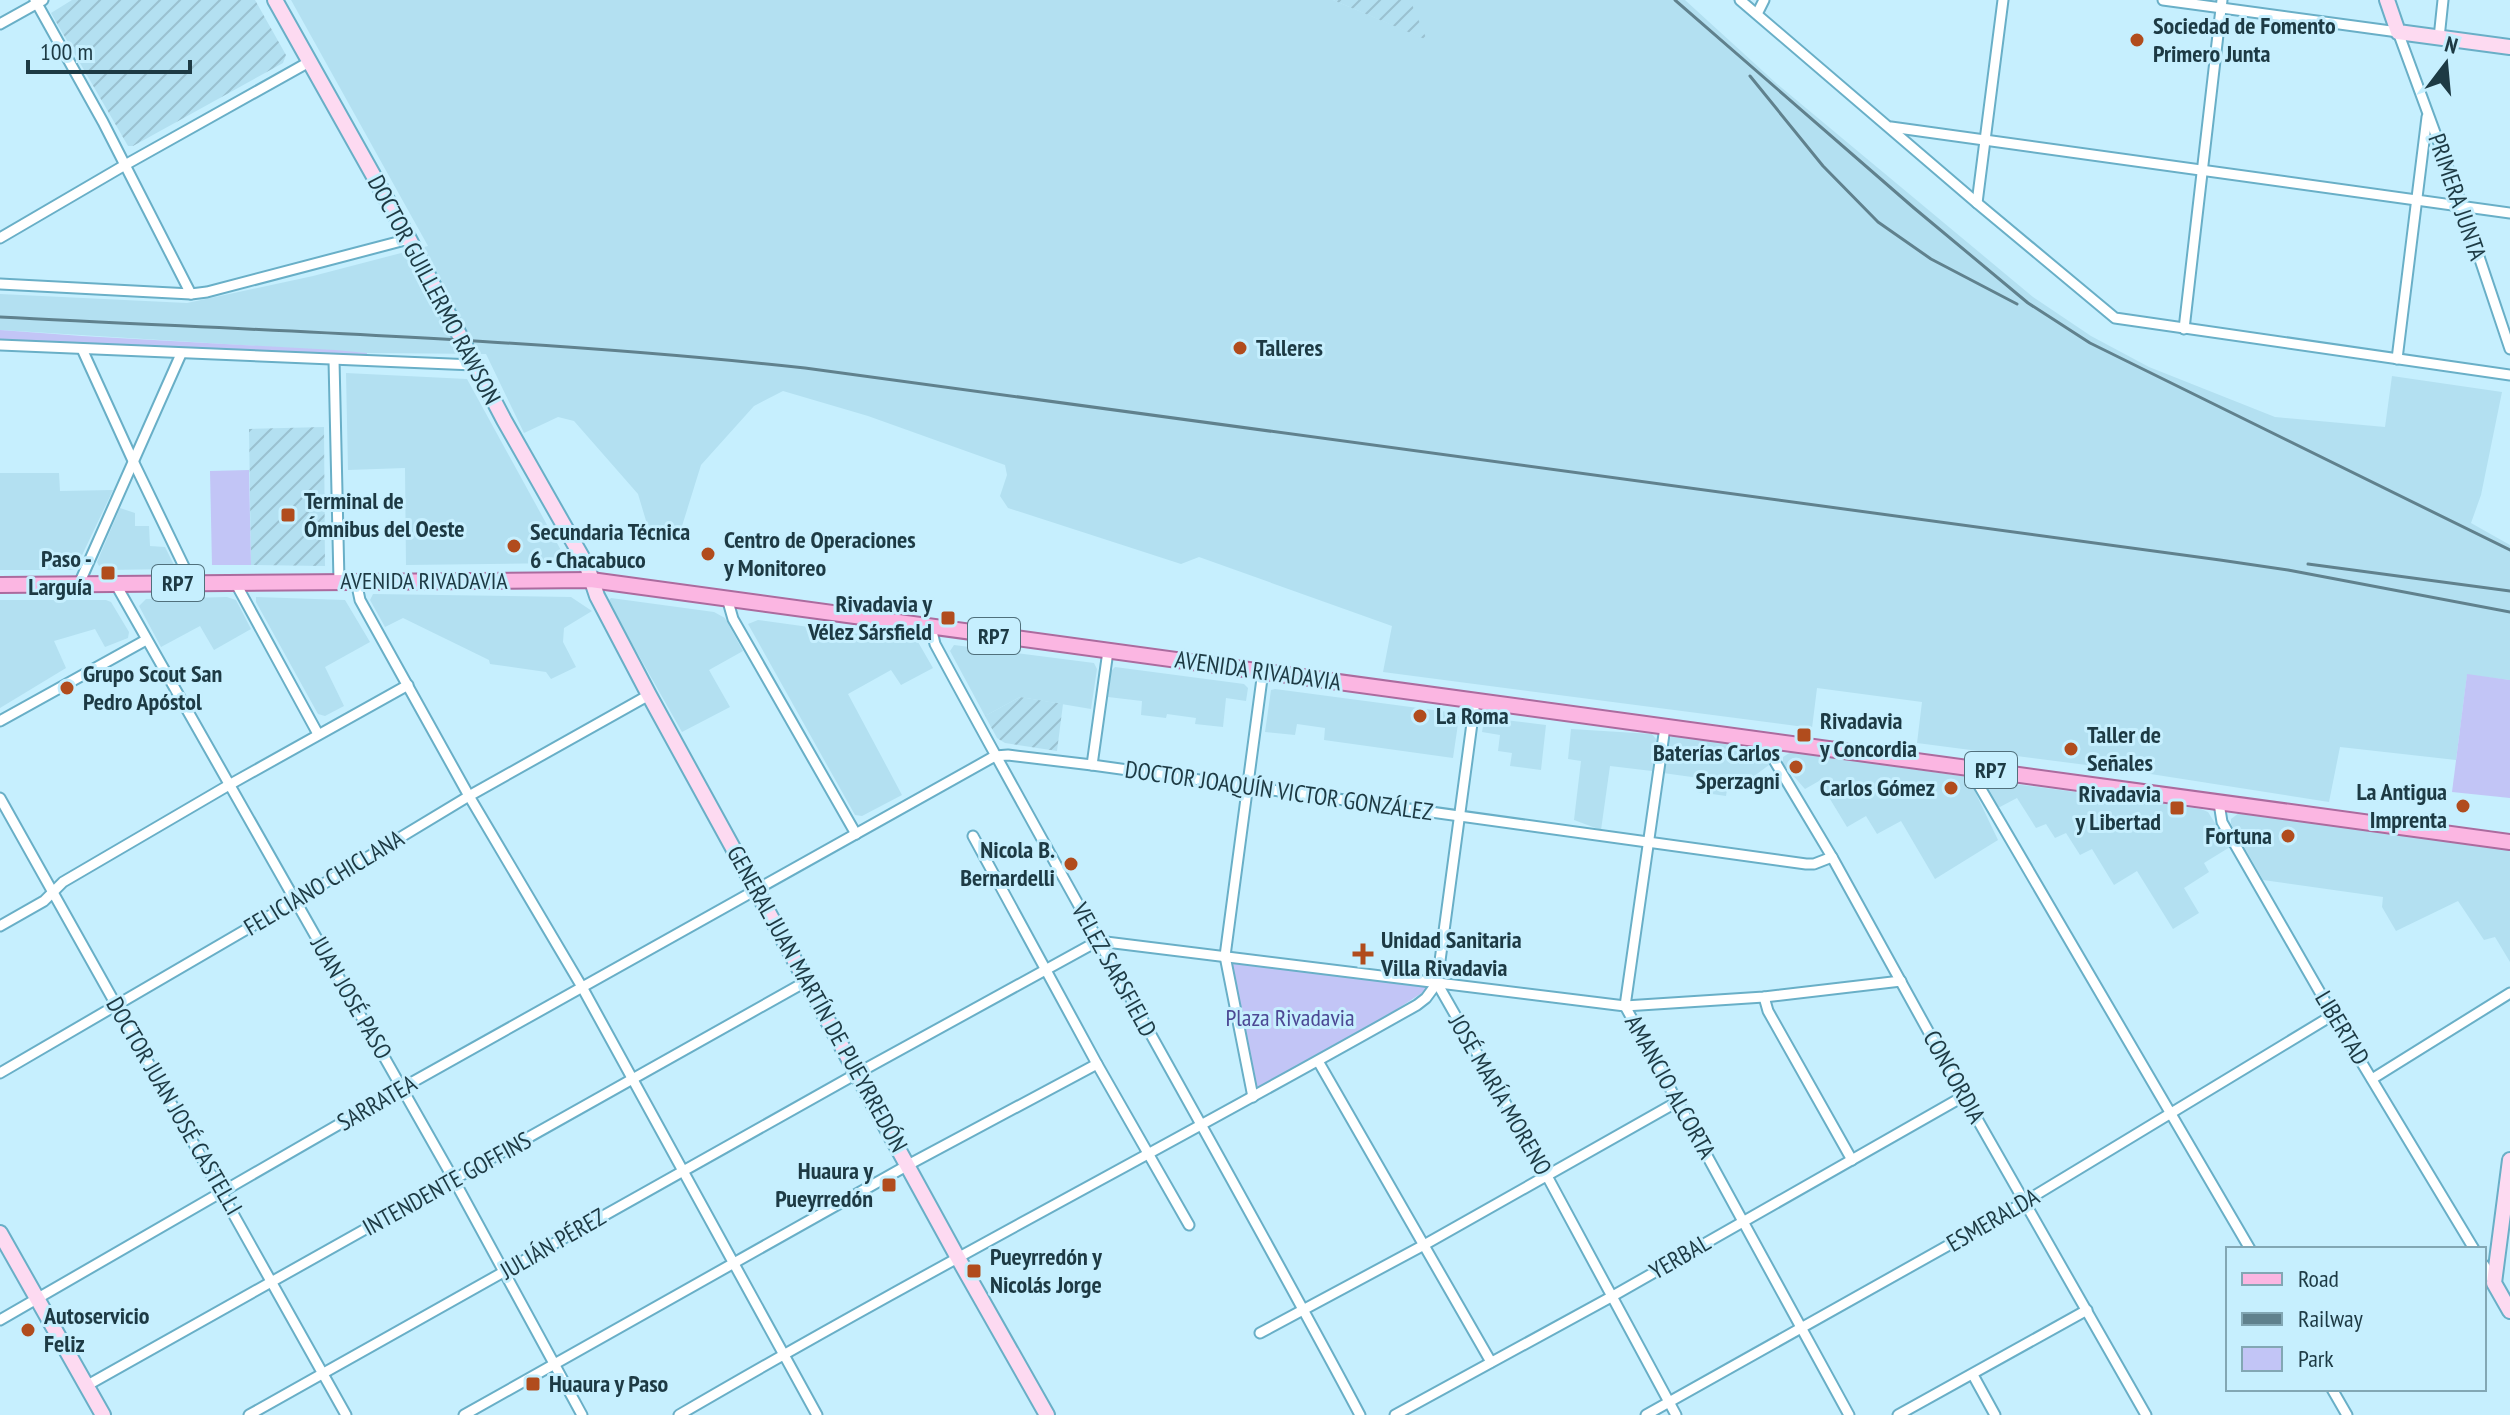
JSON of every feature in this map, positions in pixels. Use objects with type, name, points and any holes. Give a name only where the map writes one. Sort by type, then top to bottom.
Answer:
[{"type":"main road","name":"AVENIDA RIVADAVIA","points":[[0,585],[591,580],[2510,842]]},
{"type":"street","name":"DOCTOR GUILLERMO RAWSON","points":[[275,0],[409,239],[474,365],[587,566],[591,580]]},
{"type":"street","points":[[1740,0],[2115,318],[2510,375]]},
{"type":"street","points":[[1757,14],[1764,0]]},
{"type":"street","points":[[1977,203],[2003,0]]},
{"type":"street","points":[[2163,0],[2221,4],[2510,47]]},
{"type":"street","name":"PRIMERA JUNTA","points":[[2387,0],[2510,349]]},
{"type":"street","points":[[2439,38],[2443,0]]},
{"type":"street","points":[[0,24],[39,1],[191,294]]},
{"type":"street","points":[[2184,329],[2221,4]]},
{"type":"street","points":[[0,238],[309,62]]},
{"type":"street","points":[[2397,359],[2428,114]]},
{"type":"street","points":[[1889,127],[2510,213]]},
{"type":"street","points":[[0,284],[191,294],[409,239]]},
{"type":"street","points":[[0,345],[474,365]]},
{"type":"street","points":[[82,349],[192,583]]},
{"type":"street","points":[[79,584],[181,354]]},
{"type":"street","points":[[334,360],[339,581]]},
{"type":"street","name":"GENERAL JUAN MARTÍN DE PUEYRREDÓN","points":[[591,580],[649,695],[1047,1415]]},
{"type":"street","points":[[356,581],[360,600],[469,796],[582,987],[817,1415]]},
{"type":"street","points":[[235,582],[318,734]]},
{"type":"street","name":"JUAN JOSÉ PASO","points":[[115,583],[454,1180],[582,1415]]},
{"type":"street","points":[[727,598],[733,619],[856,834]]},
{"type":"street","name":"VELEZ SARSFIELD","points":[[931,627],[935,644],[995,756],[1360,1415]]},
{"type":"street","points":[[0,721],[146,640]]},
{"type":"street","points":[[1092,765],[1108,651]]},
{"type":"street","points":[[1253,1097],[1225,956],[1263,671]]},
{"type":"street","points":[[0,926],[44,901],[63,882],[408,685]]},
{"type":"street","name":"FELICIANO CHICLANA","points":[[0,1073],[469,796],[649,695]]},
{"type":"street","points":[[679,1415],[783,1354],[1202,1126],[1426,998],[1437,983],[1475,701]]},
{"type":"street","name":"AMANCIO ALCORTA","points":[[1665,727],[1625,1006],[1849,1415]]},
{"type":"street","name":"CONCORDIA","points":[[1762,740],[1832,857],[2146,1415]]},
{"type":"street","points":[[756,889],[995,756]]},
{"type":"street","name":"DOCTOR JOAQUÍN VICTOR GONZÁLEZ","points":[[995,756],[1092,765],[1806,864],[1832,857]]},
{"type":"street","points":[[1979,768],[1978,784],[2249,1247]]},
{"type":"street","name":"DOCTOR JUAN JOSÉ CASTELLI","points":[[0,798],[346,1415]]},
{"type":"street","name":"LIBERTAD","points":[[2219,803],[2222,822],[2333,1015],[2473,1247]]},
{"type":"street","points":[[973,836],[1189,1225]]},
{"type":"street","name":"SARRATEA","points":[[0,1320],[402,1088],[756,889]]},
{"type":"street","points":[[1098,941],[1625,1006],[1764,997],[1901,981]]},
{"type":"street","name":"JULIÁN PÉREZ","points":[[249,1415],[1098,941]]},
{"type":"street","name":"INTENDENTE GOFFINS","points":[[86,1386],[807,981]]},
{"type":"street","name":"JOSÉ MARÍA MORENO","points":[[1437,983],[1547,1176],[1676,1415]]},
{"type":"street","points":[[2372,1079],[2510,993]]},
{"type":"street","points":[[1764,997],[1768,1011],[1852,1160]]},
{"type":"street","name":"ESMERALDA","points":[[1646,1415],[2024,1202],[2333,1015]]},
{"type":"street","points":[[1318,1061],[1491,1362]]},
{"type":"street","points":[[464,1415],[908,1165],[1097,1064]]},
{"type":"street","name":"YERBAL","points":[[1395,1415],[1611,1297],[1964,1096]]},
{"type":"street","points":[[1260,1333],[1424,1245],[1677,1102]]},
{"type":"street","points":[[2494,1283],[2510,1160]]},
{"type":"street","points":[[0,1233],[103,1415]]},
{"type":"street","points":[[2486,1269],[2510,1311]]},
{"type":"street","points":[[1898,1415],[2087,1310]]},
{"type":"street","points":[[1973,1375],[1995,1415]]},
{"type":"street","points":[[2333,1391],[2347,1415]]},
{"type":"shaded area","points":[[72,0],[255,0],[286,55],[283,63],[128,146],[51,13]]},
{"type":"shaded area","points":[[291,0],[1333,0],[1426,39],[1409,0],[1685,0],[1777,84],[2033,297],[2091,336],[2149,367],[2275,417],[2385,427],[2392,376],[2502,392],[2481,495],[2471,523],[2510,545],[2510,680],[2467,675],[2456,760],[2340,747],[2329,802],[2125,770],[1917,743],[1922,702],[1817,688],[1812,728],[1383,672],[1392,626],[1199,557],[1181,564],[1008,508],[1000,496],[1007,475],[1005,465],[868,416],[783,391],[754,406],[701,465],[678,539],[647,524],[638,494],[574,421],[558,417],[524,433],[486,354],[367,353],[0,330],[0,294],[187,303],[313,276],[428,246]]},
{"type":"shaded area","points":[[1333,0],[1410,0],[1427,40]]},
{"type":"shaded area","points":[[346,373],[467,379],[563,554],[559,563],[406,565],[405,468],[348,470]]},
{"type":"shaded area","points":[[324,427],[325,566],[251,565],[249,429]]},
{"type":"shaded area","points":[[0,473],[59,473],[60,491],[113,490],[75,570],[0,570]]},
{"type":"shaded area","points":[[120,508],[135,513],[135,526],[149,526],[150,546],[165,547],[173,569],[106,570],[99,566],[97,562]]},
{"type":"shaded area","points":[[373,594],[571,597],[592,611],[564,628],[563,642],[576,667],[551,679],[546,672],[490,664],[489,660],[403,618],[385,627],[370,600]]},
{"type":"shaded area","points":[[227,597],[236,600],[251,629],[214,650],[200,626],[161,647],[139,606],[146,599]]},
{"type":"shaded area","points":[[256,597],[345,600],[370,642],[325,667],[344,706],[325,716],[318,714]]},
{"type":"shaded area","points":[[611,598],[714,612],[725,618],[743,651],[709,670],[730,707],[682,732],[608,601]]},
{"type":"shaded area","points":[[0,600],[106,600],[111,602],[129,632],[128,638],[105,647],[95,629],[54,641],[66,668],[0,708]]},
{"type":"shaded area","points":[[758,620],[918,642],[933,668],[901,685],[891,670],[848,694],[902,795],[862,816],[855,815],[748,624]]},
{"type":"shaded area","points":[[954,645],[1094,663],[1097,669],[1091,709],[1020,697],[985,716],[950,651]]},
{"type":"shaded area","points":[[1115,667],[1244,684],[1248,688],[1246,701],[1226,698],[1223,727],[1195,724],[1196,718],[1167,714],[1166,718],[1141,715],[1142,701],[1108,697],[1111,671]]},
{"type":"shaded area","points":[[1271,690],[1456,713],[1459,717],[1453,758],[1324,740],[1325,728],[1297,724],[1295,735],[1265,732]]},
{"type":"shaded area","points":[[1020,697],[1063,704],[1057,751],[1005,743],[997,738],[985,716]]},
{"type":"shaded area","points":[[1484,720],[1546,725],[1541,770],[1510,766],[1512,753],[1498,751],[1500,735],[1482,732]]},
{"type":"shaded area","points":[[1571,729],[1652,734],[1656,739],[1652,771],[1610,766],[1601,830],[1574,820],[1581,761],[1568,759]]},
{"type":"shaded area","points":[[1672,736],[1757,747],[1769,765],[1742,785],[1728,784],[1726,796],[1698,792],[1699,778],[1663,773],[1668,740]]},
{"type":"shaded area","points":[[1791,752],[1968,777],[1998,840],[1935,879],[1901,821],[1877,834],[1866,816],[1847,827],[1819,781],[1805,789],[1783,764],[1783,757]]},
{"type":"shaded area","points":[[1992,781],[2201,809],[2208,812],[2230,847],[2204,863],[2209,872],[2184,888],[2199,913],[2173,929],[2137,871],[2114,885],[2092,849],[2080,855],[2066,833],[2055,838],[2046,824],[2036,828],[2017,798],[1998,808],[1988,791]]},
{"type":"shaded area","points":[[2239,813],[2510,850],[2510,962],[2495,937],[2484,940],[2458,901],[2396,931],[2382,907],[2383,897],[2263,880],[2231,824],[2231,819]]},
{"type":"green space","points":[[0,330],[335,350],[367,355],[0,340]]},
{"type":"green space","points":[[249,470],[251,565],[212,565],[210,471]]},
{"type":"green space","points":[[2467,674],[2510,680],[2510,798],[2452,792]]},
{"type":"green space","name":"Plaza Rivadavia","points":[[1225,957],[1437,983],[1318,1061],[1253,1097]]},
{"type":"railway","points":[[1675,0],[2028,303],[2090,343],[2510,550]]},
{"type":"railway","points":[[1750,76],[1823,166],[1878,222],[1931,259],[2017,304]]},
{"type":"railway","points":[[0,317],[504,343],[805,368],[2220,560],[2510,612]]},
{"type":"railway","points":[[2308,564],[2510,591]]},
{"type":"place","name":"Sociedad de Fomento Primero Junta","points":[[2137,40]]},
{"type":"place","name":"Talleres","points":[[1240,348]]},
{"type":"place","name":"Terminal de Ómnibus del Oeste","points":[[288,515]]},
{"type":"place","name":"Secundaria Técnica 6 - Chacabuco","points":[[514,546]]},
{"type":"place","name":"Centro de Operaciones y Monitoreo","points":[[708,554]]},
{"type":"place","name":"Paso - Larguía","points":[[108,573]]},
{"type":"place","name":"Rivadavia y Vélez Sársfield","points":[[948,618]]},
{"type":"place","name":"Grupo Scout San Pedro Apóstol","points":[[67,688]]},
{"type":"place","name":"La Roma","points":[[1420,716]]},
{"type":"place","name":"Rivadavia y Concordia","points":[[1804,735]]},
{"type":"place","name":"Taller de Señales","points":[[2071,749]]},
{"type":"place","name":"Baterías Carlos Sperzagni","points":[[1796,767]]},
{"type":"place","name":"Carlos Gómez","points":[[1951,788]]},
{"type":"place","name":"La Antigua Imprenta","points":[[2463,806]]},
{"type":"place","name":"Rivadavia y Libertad","points":[[2177,808]]},
{"type":"place","name":"Fortuna","points":[[2288,836]]},
{"type":"place","name":"Nicola B. Bernardelli","points":[[1071,864]]},
{"type":"place","name":"Unidad Sanitaria Villa Rivadavia","points":[[1363,954]]},
{"type":"place","name":"Huaura y Pueyrredón","points":[[889,1185]]},
{"type":"place","name":"Pueyrredón y Nicolás Jorge","points":[[974,1271]]},
{"type":"place","name":"Autoservicio Feliz","points":[[28,1330]]},
{"type":"place","name":"Huaura y Paso","points":[[533,1384]]}]
